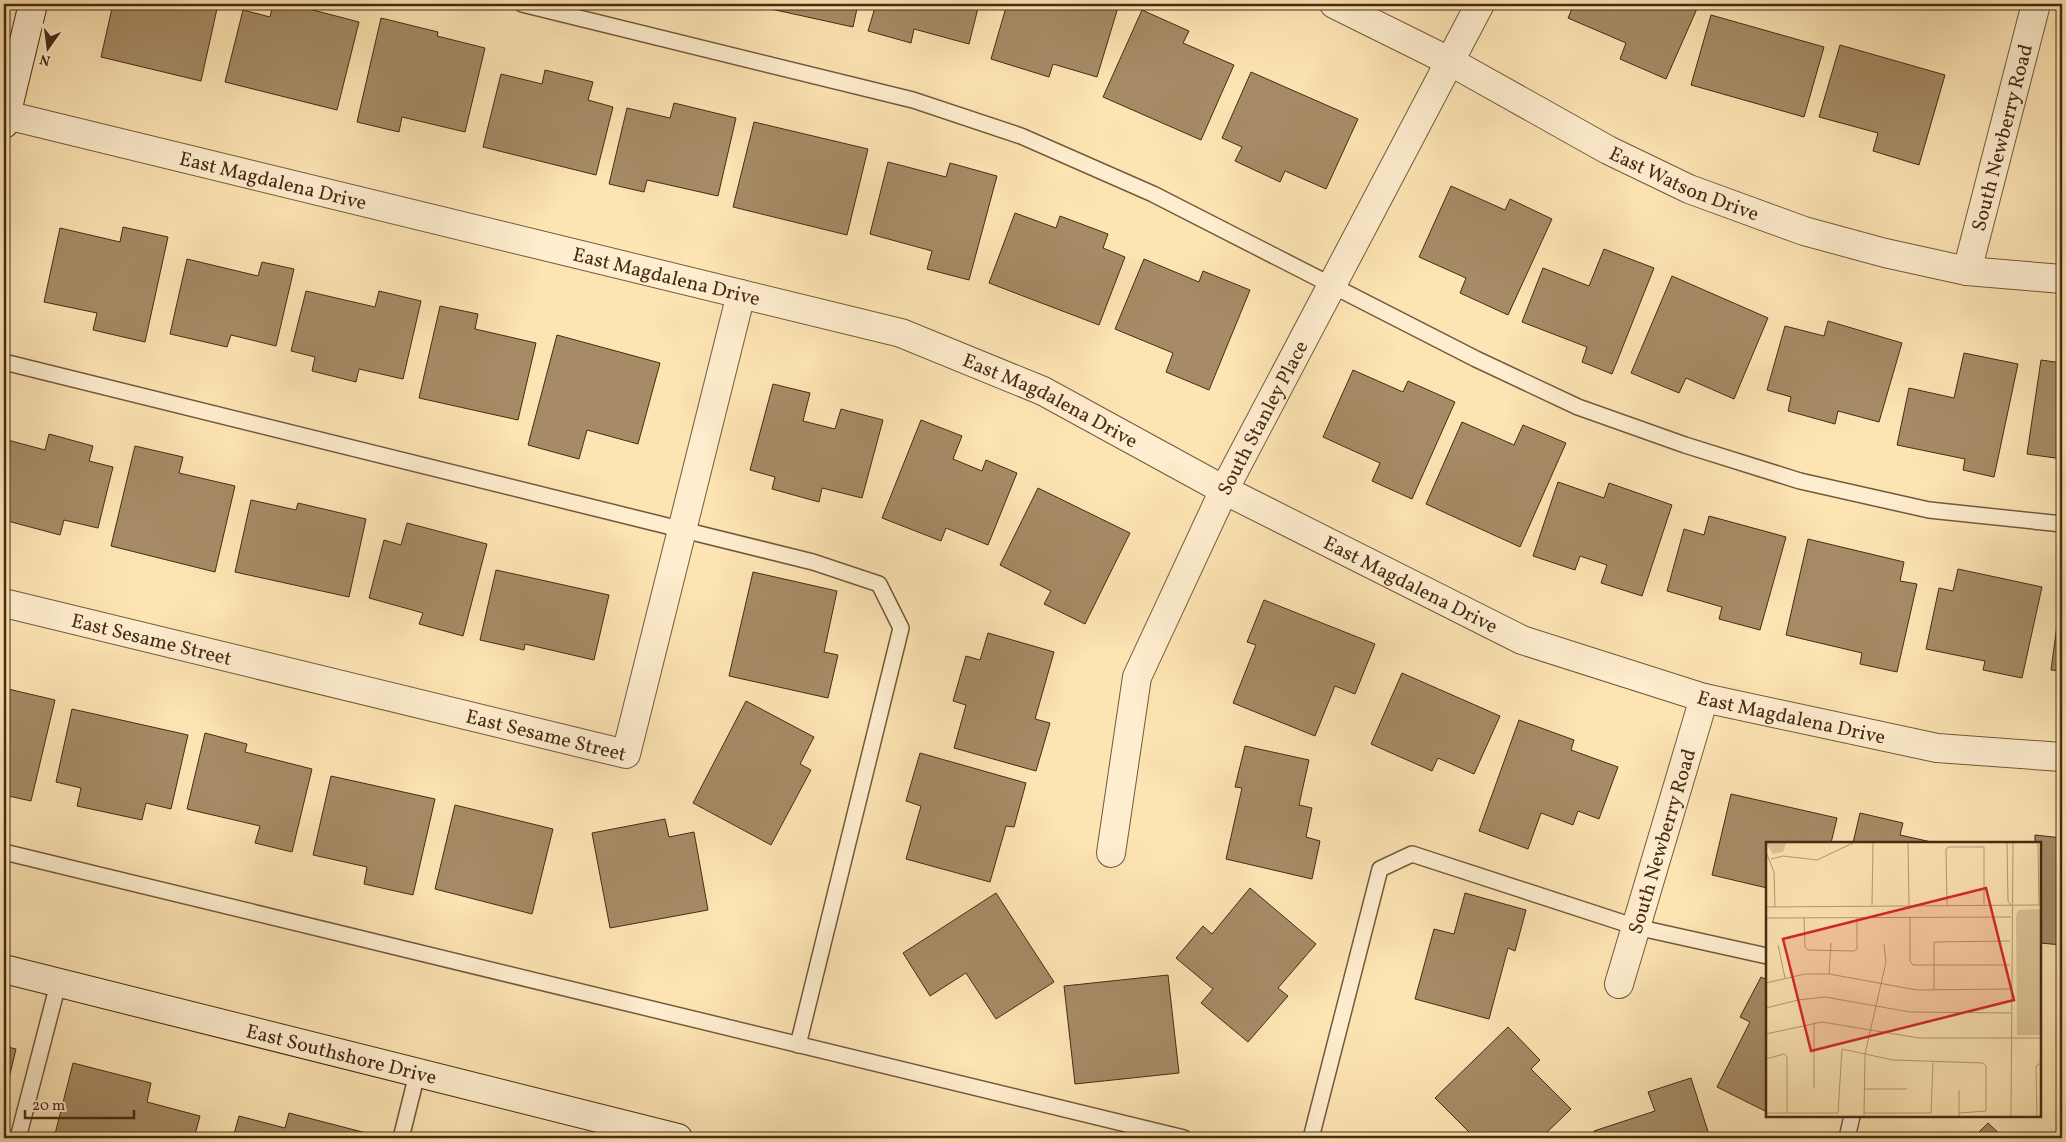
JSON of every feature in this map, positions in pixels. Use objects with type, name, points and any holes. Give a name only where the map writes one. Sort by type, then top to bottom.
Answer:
[{"type":"street","points":[[5,119],[33,4]]},
{"type":"street","name":"East Watson Drive","points":[[1334,4],[1451,62],[1608,150],[1689,189],[1804,231],[1886,253],[1967,271],[2062,279]]},
{"type":"street","name":"South Stanley Place","points":[[1111,853],[1137,677],[1224,490],[1480,4]]},
{"type":"street","name":"South Newberry Road","points":[[1967,271],[2036,4]]},
{"type":"street","name":"East Magdalena Drive","points":[[5,119],[741,294],[901,334],[1043,391],[1224,490],[1522,640],[1704,698],[1937,748],[2062,757]]},
{"type":"street","name":"East Sesame Street","points":[[4,603],[626,754],[741,294]]},
{"type":"street","name":"South Newberry Road","points":[[1619,984],[1704,698]]},
{"type":"street","name":"East Southshore Drive","points":[[4,969],[678,1138]]},
{"type":"lane","points":[[522,4],[913,100],[1021,136],[1153,194],[1476,359],[1578,407],[1685,445],[1800,481],[1929,510],[2062,524]]},
{"type":"lane","points":[[4,362],[813,562],[879,584],[901,628],[798,1045]]},
{"type":"lane","points":[[4,852],[1184,1138]]},
{"type":"lane","points":[[1312,1138],[1380,869],[1412,854],[1636,927],[1766,956]]},
{"type":"lane","points":[[18,1138],[58,984]]},
{"type":"lane","points":[[401,1138],[417,1074]]},
{"type":"lane","points":[[1847,1138],[1852,1117]]},
{"type":"building","points":[[113,4],[218,4],[201,81],[101,57]]},
{"type":"building","points":[[273,4],[290,4],[359,22],[337,110],[225,82],[243,10],[270,17]]},
{"type":"building","points":[[748,4],[858,4],[853,27]]},
{"type":"building","points":[[876,4],[979,4],[969,44],[914,29],[911,43],[868,31]]},
{"type":"building","points":[[1007,4],[1119,4],[1097,77],[1053,64],[1049,77],[991,59]]},
{"type":"building","points":[[1574,4],[1699,4],[1666,79],[1620,59],[1626,43],[1568,18]]},
{"type":"building","points":[[1142,10],[1189,31],[1183,43],[1234,65],[1201,140],[1103,97]]},
{"type":"building","points":[[1711,15],[1824,47],[1804,117],[1691,85]]},
{"type":"building","points":[[381,18],[438,32],[437,36],[485,48],[465,132],[402,117],[399,132],[357,122]]},
{"type":"building","points":[[1840,45],[1945,75],[1919,165],[1873,151],[1878,133],[1819,117]]},
{"type":"building","points":[[545,70],[593,82],[588,100],[613,107],[596,175],[483,147],[501,74],[542,84]]},
{"type":"building","points":[[1251,72],[1358,119],[1326,189],[1285,171],[1280,182],[1235,161],[1242,147],[1222,138]]},
{"type":"building","points":[[674,103],[736,118],[718,196],[647,180],[644,192],[609,184],[627,108],[670,118]]},
{"type":"building","points":[[754,122],[868,149],[847,235],[733,207]]},
{"type":"building","points":[[888,162],[946,177],[950,163],[997,176],[969,280],[927,269],[932,251],[870,234]]},
{"type":"building","points":[[1451,186],[1505,210],[1510,199],[1552,219],[1508,315],[1460,293],[1466,278],[1419,257]]},
{"type":"building","points":[[1015,213],[1056,228],[1060,216],[1108,234],[1103,248],[1125,257],[1099,325],[989,283]]},
{"type":"building","points":[[123,227],[168,237],[145,342],[93,330],[97,313],[44,302],[60,228],[120,242]]},
{"type":"building","points":[[1604,249],[1654,268],[1612,374],[1582,362],[1587,347],[1522,322],[1543,268],[1589,286]]},
{"type":"building","points":[[187,259],[258,276],[262,262],[294,269],[276,346],[231,335],[227,347],[170,334]]},
{"type":"building","points":[[1144,259],[1199,282],[1203,271],[1250,290],[1209,390],[1166,372],[1173,353],[1115,329]]},
{"type":"building","points":[[1672,276],[1768,318],[1734,399],[1686,378],[1679,393],[1631,373]]},
{"type":"building","points":[[306,291],[375,307],[379,291],[421,301],[403,379],[359,369],[356,382],[312,371],[315,357],[291,351]]},
{"type":"building","points":[[440,306],[478,314],[475,329],[536,343],[518,420],[419,398]]},
{"type":"building","points":[[1828,321],[1902,343],[1879,422],[1838,411],[1835,424],[1788,411],[1791,397],[1767,390],[1785,326],[1824,336]]},
{"type":"building","points":[[557,335],[660,363],[638,444],[587,430],[579,459],[528,445]]},
{"type":"building","points":[[1964,353],[2018,364],[1994,477],[1963,470],[1965,459],[1897,445],[1909,388],[1954,398]]},
{"type":"building","points":[[2041,360],[2062,363],[2062,459],[2027,454]]},
{"type":"building","points":[[1353,370],[1403,392],[1408,381],[1455,402],[1412,499],[1372,481],[1380,463],[1323,437]]},
{"type":"building","points":[[773,384],[810,393],[803,421],[835,429],[841,409],[883,420],[862,498],[822,488],[819,502],[772,489],[775,477],[750,470]]},
{"type":"building","points":[[921,420],[962,436],[953,459],[982,471],[986,460],[1017,473],[988,545],[946,528],[941,541],[882,518]]},
{"type":"building","points":[[1462,422],[1514,445],[1523,425],[1566,443],[1520,547],[1426,504]]},
{"type":"building","points":[[49,434],[93,446],[89,461],[113,467],[98,528],[64,520],[60,535],[4,520],[4,439],[45,450]]},
{"type":"building","points":[[135,446],[183,457],[179,473],[235,486],[215,572],[111,546]]},
{"type":"building","points":[[1558,482],[1604,498],[1609,483],[1672,505],[1642,596],[1601,583],[1607,565],[1580,556],[1575,570],[1533,556]]},
{"type":"building","points":[[1038,488],[1130,533],[1085,624],[1044,604],[1051,591],[1000,565]]},
{"type":"building","points":[[251,500],[296,510],[298,503],[366,519],[349,597],[235,572]]},
{"type":"building","points":[[1709,516],[1786,537],[1760,630],[1719,619],[1722,607],[1667,591],[1684,529],[1704,535]]},
{"type":"building","points":[[407,523],[487,544],[463,636],[419,624],[423,613],[369,598],[384,540],[401,545]]},
{"type":"building","points":[[1808,539],[1904,562],[1900,581],[1917,584],[1897,672],[1860,664],[1862,653],[1786,635]]},
{"type":"building","points":[[1958,569],[2042,587],[2022,678],[1983,670],[1985,661],[1926,649],[1939,588],[1953,591]]},
{"type":"building","points":[[496,570],[609,595],[594,660],[525,644],[524,650],[480,640]]},
{"type":"building","points":[[753,572],[837,591],[824,652],[838,655],[828,698],[729,676]]},
{"type":"building","points":[[2062,588],[2062,671],[2051,670]]},
{"type":"building","points":[[1264,600],[1375,644],[1355,694],[1335,686],[1315,736],[1233,703],[1256,645],[1247,642]]},
{"type":"building","points":[[988,633],[1054,652],[1035,719],[1050,723],[1036,771],[954,748],[966,705],[953,701],[966,656],[980,660]]},
{"type":"building","points":[[1402,673],[1500,716],[1474,774],[1438,758],[1432,771],[1371,744]]},
{"type":"building","points":[[4,688],[55,700],[31,801],[4,795]]},
{"type":"building","points":[[746,701],[814,737],[800,764],[811,770],[771,845],[693,803]]},
{"type":"building","points":[[72,709],[188,735],[171,809],[146,803],[142,820],[77,806],[81,788],[56,782]]},
{"type":"building","points":[[1519,720],[1574,740],[1571,750],[1618,767],[1599,819],[1578,811],[1573,825],[1541,813],[1528,849],[1479,831]]},
{"type":"building","points":[[205,733],[247,744],[245,752],[312,769],[292,852],[255,843],[260,826],[187,809]]},
{"type":"building","points":[[1245,746],[1309,760],[1299,805],[1312,808],[1306,837],[1320,841],[1312,879],[1226,859],[1242,788],[1235,787]]},
{"type":"building","points":[[920,753],[1026,783],[1014,827],[1006,826],[990,882],[906,859],[921,806],[906,801]]},
{"type":"building","points":[[331,776],[435,799],[413,895],[364,884],[367,867],[313,855]]},
{"type":"building","points":[[1731,794],[1837,818],[1831,842],[1766,842],[1766,888],[1712,875]]},
{"type":"building","points":[[455,805],[553,829],[532,914],[435,889]]},
{"type":"building","points":[[1860,813],[1903,823],[1900,835],[1932,842],[1853,842]]},
{"type":"building","points":[[665,819],[669,837],[694,832],[708,910],[610,928],[592,833]]},
{"type":"building","points":[[2035,835],[2062,838],[2062,945],[2041,943],[2041,842],[2035,842]]},
{"type":"building","points":[[1250,888],[1316,944],[1278,988],[1288,996],[1248,1042],[1201,1003],[1213,989],[1176,958],[1203,926],[1212,934]]},
{"type":"building","points":[[996,893],[1054,982],[996,1019],[966,973],[930,996],[903,953]]},
{"type":"building","points":[[1465,893],[1526,910],[1515,951],[1508,948],[1489,1019],[1415,999],[1434,929],[1454,934]]},
{"type":"building","points":[[1168,975],[1179,1073],[1075,1084],[1064,986]]},
{"type":"building","points":[[1761,977],[1766,980],[1766,1112],[1717,1087],[1750,1022],[1740,1017]]},
{"type":"building","points":[[1508,1027],[1540,1060],[1531,1069],[1571,1109],[1541,1138],[1475,1138],[1435,1098]]},
{"type":"building","points":[[4,1046],[16,1049],[4,1099]]},
{"type":"building","points":[[73,1063],[151,1083],[147,1102],[200,1116],[194,1138],[54,1138]]},
{"type":"building","points":[[1691,1078],[1710,1138],[1596,1138],[1594,1131],[1655,1111],[1648,1092]]},
{"type":"building","points":[[289,1113],[374,1135],[373,1138],[233,1138],[239,1116],[285,1128]]},
{"type":"building","points":[[1988,1123],[2004,1138],[1973,1138]]}]
